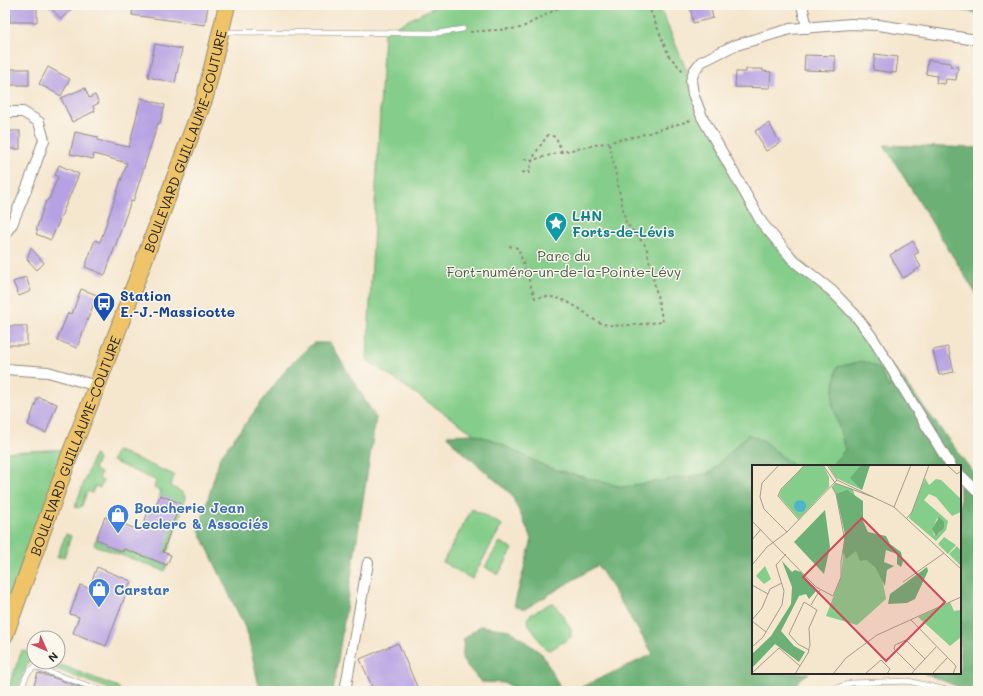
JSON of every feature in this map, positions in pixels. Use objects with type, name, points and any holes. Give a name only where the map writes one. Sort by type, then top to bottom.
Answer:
[{"type":"main road","name":"BOULEVARD GUILLAUME-COUTURE","points":[[5,635],[72,449],[205,96],[226,5]]},
{"type":"street","points":[[802,5],[806,28]]},
{"type":"street","points":[[950,465],[872,337],[856,316],[832,291],[794,261],[762,223],[702,117],[693,94],[691,81],[694,71],[702,62],[733,46],[790,29],[851,24],[878,24],[978,39]]},
{"type":"street","points":[[5,112],[22,112],[39,122],[44,140],[12,224],[5,234]]},
{"type":"street","points":[[5,369],[48,372],[97,386]]},
{"type":"street","points":[[961,476],[978,492]]},
{"type":"street","points":[[345,691],[368,563]]},
{"type":"lane","points":[[220,32],[438,33],[463,29]]},
{"type":"lane","points":[[21,691],[26,675],[29,670],[35,667],[103,691]]},
{"type":"lane","points":[[827,691],[851,683],[908,681],[951,691]]},
{"type":"path","points":[[463,29],[467,32],[521,28],[564,5]]},
{"type":"path","points":[[648,5],[669,56],[691,81]]},
{"type":"path","points":[[524,159],[532,160],[638,136],[702,117]]},
{"type":"path","points":[[522,172],[529,173],[532,160],[548,135],[556,137],[562,152]]},
{"type":"path","points":[[509,246],[518,248],[534,298],[554,296],[578,308],[591,318],[604,324],[614,325],[663,322],[646,246],[626,223],[609,142]]},
{"type":"green space","name":"Parc du Fort-numéro-un-de-la-Pointe-Lévy","points":[[438,5],[659,5],[691,81],[693,94],[762,223],[856,316],[950,465],[752,465],[567,498],[367,360],[384,33]]},
{"type":"green space","points":[[930,5],[978,5],[978,13]]},
{"type":"green space","points":[[884,145],[978,148],[978,297]]},
{"type":"green space","points":[[313,343],[330,343],[376,418],[333,691],[260,691],[247,632],[199,530],[220,457],[288,367]]},
{"type":"green space","points":[[863,361],[879,368],[889,389],[894,367],[978,479],[978,691],[964,691],[959,687],[926,674],[961,674],[961,465],[832,465],[845,450],[832,402],[837,367]]},
{"type":"green space","points":[[473,434],[493,440],[549,468],[622,487],[710,473],[748,434],[764,441],[792,465],[752,465],[752,674],[808,674],[800,679],[791,691],[573,691],[653,654],[598,565],[525,609],[514,606],[532,539],[511,494],[456,446],[447,435]]},
{"type":"green space","points":[[72,449],[5,635],[5,452]]},
{"type":"green space","points":[[116,451],[174,475],[171,486],[183,493],[185,496],[184,505],[167,553],[163,552],[161,491],[154,488],[156,481],[112,461]]},
{"type":"green space","points":[[94,455],[98,460],[94,469],[101,473],[99,479],[103,481],[100,488],[95,486],[92,493],[87,491],[82,506],[78,508],[75,507]]},
{"type":"green space","points":[[472,509],[502,525],[472,579],[443,562]]},
{"type":"green space","points":[[66,534],[71,536],[64,557],[57,557]]},
{"type":"green space","points":[[96,539],[122,552],[124,549],[167,565],[165,571],[94,545]]},
{"type":"green space","points":[[500,542],[513,549],[498,575],[485,567]]},
{"type":"green space","points":[[552,603],[556,606],[571,629],[571,637],[548,650],[544,647],[528,623],[527,619],[530,615]]},
{"type":"green space","points":[[480,626],[510,630],[542,654],[561,689],[566,691],[517,691],[506,683],[481,682],[462,660],[464,639]]},
{"type":"green space","points":[[22,650],[26,652],[26,668],[17,691],[7,691]]},
{"type":"green space","points":[[66,667],[118,687],[121,691],[115,691],[58,670],[66,670]]},
{"type":"building","points":[[10,5],[37,5],[37,22],[9,22]]},
{"type":"building","points":[[48,5],[76,5],[61,19]]},
{"type":"building","points":[[133,5],[208,5],[205,25],[132,15]]},
{"type":"building","points":[[690,5],[710,5],[713,18],[693,23]]},
{"type":"building","points":[[155,44],[182,49],[175,83],[148,77]]},
{"type":"building","points":[[875,54],[898,57],[896,73],[873,70]]},
{"type":"building","points":[[805,55],[835,56],[835,71],[804,70]]},
{"type":"building","points":[[928,60],[951,63],[950,66],[958,67],[956,80],[946,79],[945,84],[936,83],[937,76],[926,74]]},
{"type":"building","points":[[48,67],[70,79],[61,96],[39,84]]},
{"type":"building","points":[[11,69],[29,69],[29,85],[11,85]]},
{"type":"building","points":[[746,69],[763,69],[763,71],[771,72],[770,88],[735,87],[736,72],[746,72]]},
{"type":"building","points":[[85,88],[89,98],[95,95],[99,103],[93,106],[95,111],[72,122],[61,98]]},
{"type":"building","points":[[141,98],[165,105],[133,202],[131,201],[105,275],[85,267],[95,240],[100,242],[127,163],[94,154],[93,159],[70,154],[75,132],[98,137],[98,140],[101,141],[129,147]]},
{"type":"building","points":[[769,123],[780,143],[766,151],[755,131]]},
{"type":"building","points":[[5,131],[20,131],[20,149],[5,149]]},
{"type":"building","points":[[59,165],[79,174],[51,240],[36,234],[38,230],[36,230],[46,201],[49,199],[58,177],[55,175]]},
{"type":"building","points":[[913,241],[919,252],[914,255],[921,267],[903,278],[890,255]]},
{"type":"building","points":[[31,248],[44,263],[37,270],[27,259]]},
{"type":"building","points":[[26,277],[31,291],[19,296],[13,282]]},
{"type":"building","points":[[81,289],[97,295],[77,348],[57,340],[68,313],[72,314]]},
{"type":"building","points":[[8,326],[27,326],[27,345],[8,345]]},
{"type":"building","points":[[948,347],[954,372],[939,375],[933,350]]},
{"type":"building","points":[[38,397],[57,404],[46,433],[28,425]]},
{"type":"building","points":[[160,495],[180,503],[163,552],[171,555],[167,565],[124,549],[123,552],[105,545],[106,543],[96,539],[105,517],[141,531],[149,509],[154,511]]},
{"type":"building","points":[[97,567],[131,581],[106,646],[73,633],[79,617],[70,614],[80,585],[89,588]]},
{"type":"building","points":[[398,643],[419,691],[374,691],[360,659]]},
{"type":"building","points":[[38,673],[46,675],[91,691],[32,691]]},
{"type":"place","name":"LHN Forts-de-Lévis","points":[[556,242]]},
{"type":"place","name":"Station E.-J.-Massicotte","points":[[104,322]]},
{"type":"place","name":"Boucherie Jean Leclerc & Associés","points":[[118,534]]},
{"type":"place","name":"Carstar","points":[[99,608]]}]
